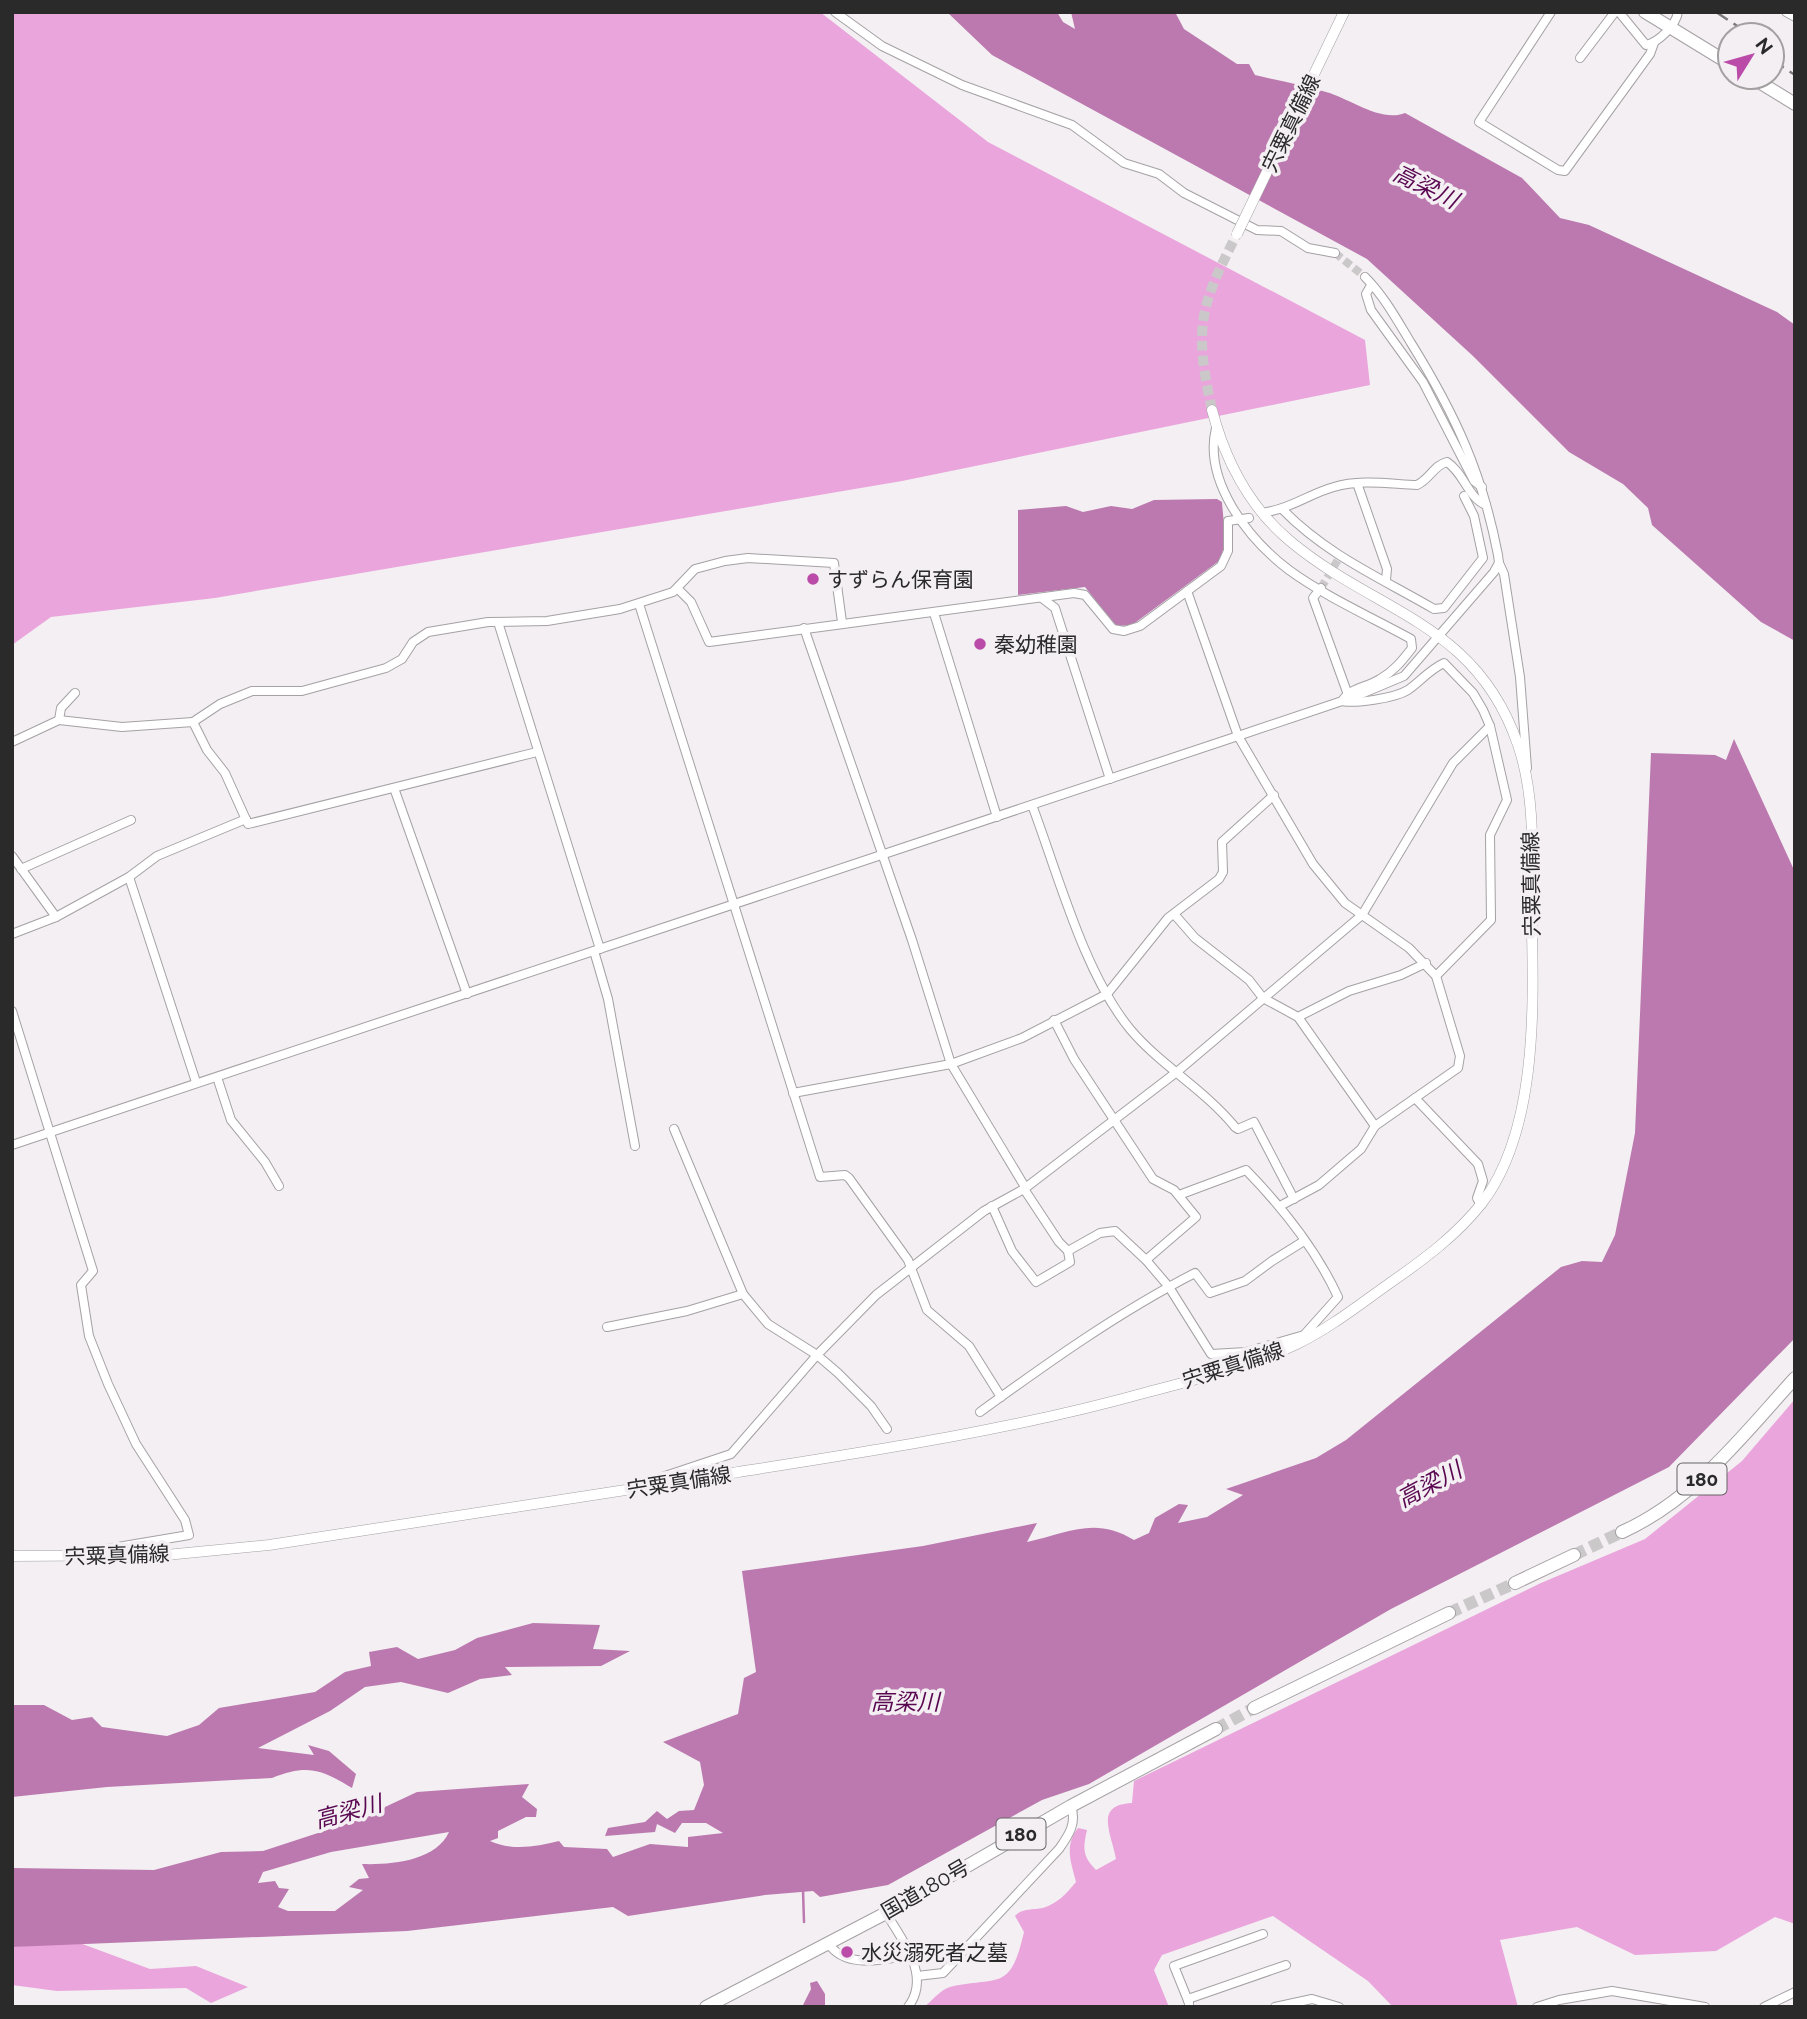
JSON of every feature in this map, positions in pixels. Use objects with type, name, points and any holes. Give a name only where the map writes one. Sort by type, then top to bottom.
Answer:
[{"type":"highway","points":[[1645,12],[1716,55]]},
{"type":"highway","points":[[1774,91],[1795,104]]},
{"type":"highway","name":"180","points":[[1622,1532],[1663,1510],[1707,1475],[1794,1379]]},
{"type":"highway","points":[[1515,1583],[1574,1555]]},
{"type":"highway","points":[[1258,1706],[1449,1613]]},
{"type":"highway","name":"国道180号","points":[[706,2007],[886,1913],[1071,1805],[1216,1728]]},
{"type":"main road","name":"宍粟真備線","points":[[1237,234],[1345,12]]},
{"type":"main road","name":"宍粟真備線","points":[[12,1556],[166,1555],[269,1545],[623,1491],[958,1437],[1039,1421],[1234,1368],[1327,1328],[1433,1253],[1481,1205],[1507,1161],[1520,1119],[1532,1021],[1527,800],[1519,747],[1506,718],[1472,667],[1440,636],[1400,609],[1312,558],[1271,524],[1239,480],[1216,428],[1212,410]]},
{"type":"street","points":[[835,12],[900,55],[962,85],[1072,125],[1124,163],[1159,174],[1184,193],[1257,230],[1281,231],[1308,248],[1335,253]]},
{"type":"street","points":[[1551,12],[1479,122],[1558,170],[1565,171],[1650,54],[1654,43],[1682,13]]},
{"type":"street","points":[[1580,58],[1617,12],[1629,21],[1642,43],[1654,43]]},
{"type":"street","points":[[1786,12],[1795,17]]},
{"type":"street","points":[[1365,277],[1378,291],[1425,366],[1472,456],[1482,487],[1499,564],[1504,574],[1521,677],[1527,800]]},
{"type":"street","points":[[1370,287],[1366,294],[1371,310],[1423,382],[1474,481],[1482,487]]},
{"type":"street","points":[[12,1144],[1342,701],[1397,668],[1412,648],[1411,639],[1289,570],[1259,542],[1221,485],[1212,443],[1216,428]]},
{"type":"street","points":[[1267,512],[1282,509],[1331,487],[1357,483],[1417,485],[1426,481],[1439,464],[1447,462],[1454,466],[1478,502],[1486,505]]},
{"type":"street","points":[[1357,483],[1387,569],[1386,580]]},
{"type":"street","points":[[1282,509],[1306,534],[1339,558],[1386,580],[1434,609],[1444,608],[1483,558],[1474,516],[1464,496]]},
{"type":"street","points":[[678,589],[691,602],[709,642],[842,622],[1085,595],[1113,629],[1124,631],[1140,626],[1224,562],[1228,551],[1228,521],[1245,519]]},
{"type":"street","points":[[12,742],[59,720],[122,727],[193,722],[220,704],[252,691],[302,691],[386,668],[402,659],[413,642],[428,632],[498,622],[547,621],[639,604],[678,589],[695,569],[725,561],[748,558],[835,563],[842,622]]},
{"type":"street","points":[[1351,694],[1404,676],[1499,564]]},
{"type":"street","points":[[1321,589],[1313,598],[1351,694]]},
{"type":"street","points":[[1187,591],[1238,736],[1313,864],[1345,903],[1426,963],[1436,976],[1460,1063],[1454,1072],[1375,1126],[1361,1149],[1319,1185],[1280,1206]]},
{"type":"street","points":[[1041,598],[1055,608],[1110,779]]},
{"type":"street","points":[[639,604],[820,1177],[845,1175],[849,1178],[910,1266],[927,1310],[969,1346],[1001,1397]]},
{"type":"street","points":[[934,613],[997,817]]},
{"type":"street","points":[[498,622],[597,950],[635,1146]]},
{"type":"street","points":[[804,628],[951,1064],[1024,1188],[1059,1242],[1068,1251],[1070,1262],[1036,1282],[1012,1251],[992,1206]]},
{"type":"street","points":[[1342,701],[1356,704],[1405,692],[1432,668],[1444,663],[1473,693],[1490,726],[1507,800],[1490,835],[1491,920],[1436,976]]},
{"type":"street","points":[[59,720],[61,708],[75,693]]},
{"type":"street","points":[[193,722],[207,750],[225,773],[248,824],[537,752]]},
{"type":"street","points":[[623,1491],[642,1481],[731,1454],[817,1355],[868,1302],[910,1266],[992,1206],[1024,1188],[1178,1071],[1362,915],[1453,763],[1490,726]]},
{"type":"street","points":[[394,788],[467,994]]},
{"type":"street","points":[[793,1093],[951,1064],[991,1052],[1107,994],[1174,914],[1219,879],[1223,872],[1222,842],[1274,795]]},
{"type":"street","points":[[1032,805],[1090,960],[1107,994],[1145,1047],[1219,1106],[1235,1127],[1238,1129],[1254,1122],[1294,1199]]},
{"type":"street","points":[[12,934],[56,917],[129,877],[157,856],[246,819]]},
{"type":"street","points":[[21,869],[131,820]]},
{"type":"street","points":[[12,856],[56,917]]},
{"type":"street","points":[[129,877],[196,1082]]},
{"type":"street","points":[[1174,914],[1195,937],[1249,980],[1263,998],[1298,1017],[1375,1126]]},
{"type":"street","points":[[1298,1017],[1349,991],[1401,975],[1426,963]]},
{"type":"street","points":[[12,1011],[93,1271],[81,1285],[89,1336],[129,1431],[185,1520],[189,1535],[100,1550],[90,1557]]},
{"type":"street","points":[[1054,1020],[1079,1067],[1153,1179],[1179,1195],[1196,1217],[1146,1260]]},
{"type":"street","points":[[217,1077],[231,1120],[265,1162],[279,1186]]},
{"type":"street","points":[[1415,1098],[1478,1164],[1483,1181],[1477,1198],[1481,1205]]},
{"type":"street","points":[[674,1129],[743,1294],[768,1324],[817,1355],[858,1393],[887,1429]]},
{"type":"street","points":[[1068,1251],[1110,1230],[1120,1232],[1169,1287],[1211,1354],[1246,1352],[1304,1337],[1338,1297],[1329,1278],[1280,1206],[1246,1170],[1179,1195]]},
{"type":"street","points":[[980,1412],[1100,1328],[1195,1273],[1210,1293],[1245,1282],[1304,1241]]},
{"type":"street","points":[[607,1327],[687,1311],[743,1294]]},
{"type":"street","points":[[917,1976],[943,1973],[1059,1849],[1072,1830],[1074,1813],[1071,1805]]},
{"type":"street","points":[[886,1913],[911,1955],[917,1976],[917,1992],[908,2007]]},
{"type":"street","points":[[1190,2005],[1174,1966],[1263,1934]]},
{"type":"street","points":[[828,1943],[833,1951],[858,1960],[911,1955]]},
{"type":"street","points":[[1190,2005],[1188,1999],[1286,1965]]},
{"type":"street","points":[[1537,2007],[1559,2000],[1612,1991],[1705,2007]]},
{"type":"street","points":[[1764,2007],[1795,1992]]},
{"type":"street","points":[[1275,2007],[1312,1999],[1339,2007]]},
{"type":"shaded area","points":[[12,12],[820,12],[988,142],[1365,340],[1370,385],[902,481],[215,598],[51,617],[12,645]]},
{"type":"shaded area","points":[[1795,1399],[1795,1924],[1775,1917],[1716,1951],[1635,1955],[1577,1927],[1500,1940],[1518,2007],[1393,2007],[1368,1981],[1273,1916],[1162,1955],[1154,1970],[1169,2007],[924,2007],[947,1988],[991,1981],[1007,1973],[1019,1951],[1024,1932],[1015,1916],[1024,1910],[1053,1904],[1076,1882],[1070,1848],[1078,1828],[1087,1830],[1085,1852],[1096,1870],[1116,1859],[1109,1830],[1109,1814],[1120,1805],[1132,1803],[1134,1781],[1541,1583],[1645,1539],[1742,1461]]},
{"type":"shaded area","points":[[77,1942],[150,1969],[196,1966],[248,1987],[211,2003],[186,1988],[57,1991],[12,1985],[12,1947]]},
{"type":"water","points":[[947,12],[1057,12],[1063,22],[1075,29],[1071,12],[1175,12],[1184,29],[1237,64],[1249,64],[1255,75],[1326,92],[1386,115],[1405,113],[1522,178],[1560,218],[1589,225],[1777,312],[1795,325],[1795,641],[1761,622],[1652,525],[1648,508],[1623,484],[1569,452],[1473,356],[1367,259],[992,55]]},
{"type":"water","points":[[1217,499],[1222,502],[1224,532],[1219,561],[1132,625],[1116,626],[1085,587],[1018,595],[1018,510],[1066,506],[1083,512],[1111,506],[1132,509],[1154,500]]},
{"type":"water","points":[[1734,739],[1795,872],[1795,1338],[1669,1467],[1391,1609],[1089,1784],[1042,1800],[888,1885],[820,1897],[813,1891],[765,1895],[628,1916],[613,1907],[407,1931],[12,1947],[12,1868],[154,1870],[221,1852],[263,1851],[382,1812],[385,1807],[417,1792],[529,1784],[522,1797],[537,1809],[536,1817],[526,1817],[498,1831],[498,1838],[490,1841],[507,1846],[533,1846],[559,1841],[564,1847],[607,1849],[613,1857],[650,1844],[688,1847],[688,1837],[723,1833],[706,1823],[682,1823],[675,1833],[657,1824],[655,1832],[605,1836],[608,1828],[645,1822],[657,1811],[667,1819],[679,1811],[694,1810],[704,1785],[700,1762],[663,1742],[738,1714],[744,1678],[756,1672],[742,1571],[923,1546],[1037,1523],[1027,1542],[1069,1531],[1094,1528],[1107,1529],[1134,1540],[1149,1533],[1155,1518],[1179,1504],[1188,1505],[1178,1523],[1207,1517],[1243,1495],[1226,1489],[1316,1458],[1346,1440],[1561,1267],[1582,1261],[1602,1262],[1615,1235],[1635,1133],[1651,753],[1715,755],[1726,760]],"holes":[[[449,1832],[443,1842],[412,1859],[386,1864],[362,1864],[369,1878],[359,1879],[349,1887],[363,1890],[335,1911],[288,1911],[278,1907],[289,1889],[279,1888],[275,1881],[258,1883],[263,1872],[331,1852]]]},
{"type":"water","name":"高梁川","points":[[533,1623],[600,1625],[593,1649],[630,1651],[601,1666],[505,1667],[512,1675],[480,1679],[448,1693],[401,1682],[365,1687],[330,1711],[258,1748],[314,1755],[308,1745],[329,1751],[356,1774],[352,1788],[331,1776],[305,1770],[272,1778],[107,1787],[12,1797],[12,1705],[44,1705],[72,1720],[92,1717],[102,1727],[167,1736],[199,1725],[219,1708],[315,1692],[345,1672],[371,1666],[369,1652],[397,1647],[418,1659],[455,1650],[477,1638]]},
{"type":"water","points":[[817,1981],[825,1994],[825,2007],[802,2007],[811,1989],[810,1983]]},
{"type":"waterway","points":[[803,1890],[804,1922]]},
{"type":"tunnel","points":[[1212,410],[1203,358],[1204,319],[1215,281],[1237,234]]},
{"type":"tunnel","points":[[1335,253],[1365,277]]},
{"type":"tunnel","points":[[1321,588],[1339,558]]},
{"type":"tunnel","points":[[1574,1555],[1622,1532]]},
{"type":"tunnel","points":[[1449,1613],[1515,1583]]},
{"type":"tunnel","points":[[1216,1729],[1254,1708]]},
{"type":"railway","points":[[1716,12],[1730,21]]},
{"type":"railway","points":[[1786,69],[1795,75]]},
{"type":"place","name":"すずらん保育園","points":[[813,579]]},
{"type":"place","name":"秦幼稚園","points":[[980,644]]},
{"type":"place","name":"水災溺死者之墓","points":[[847,1952]]}]
